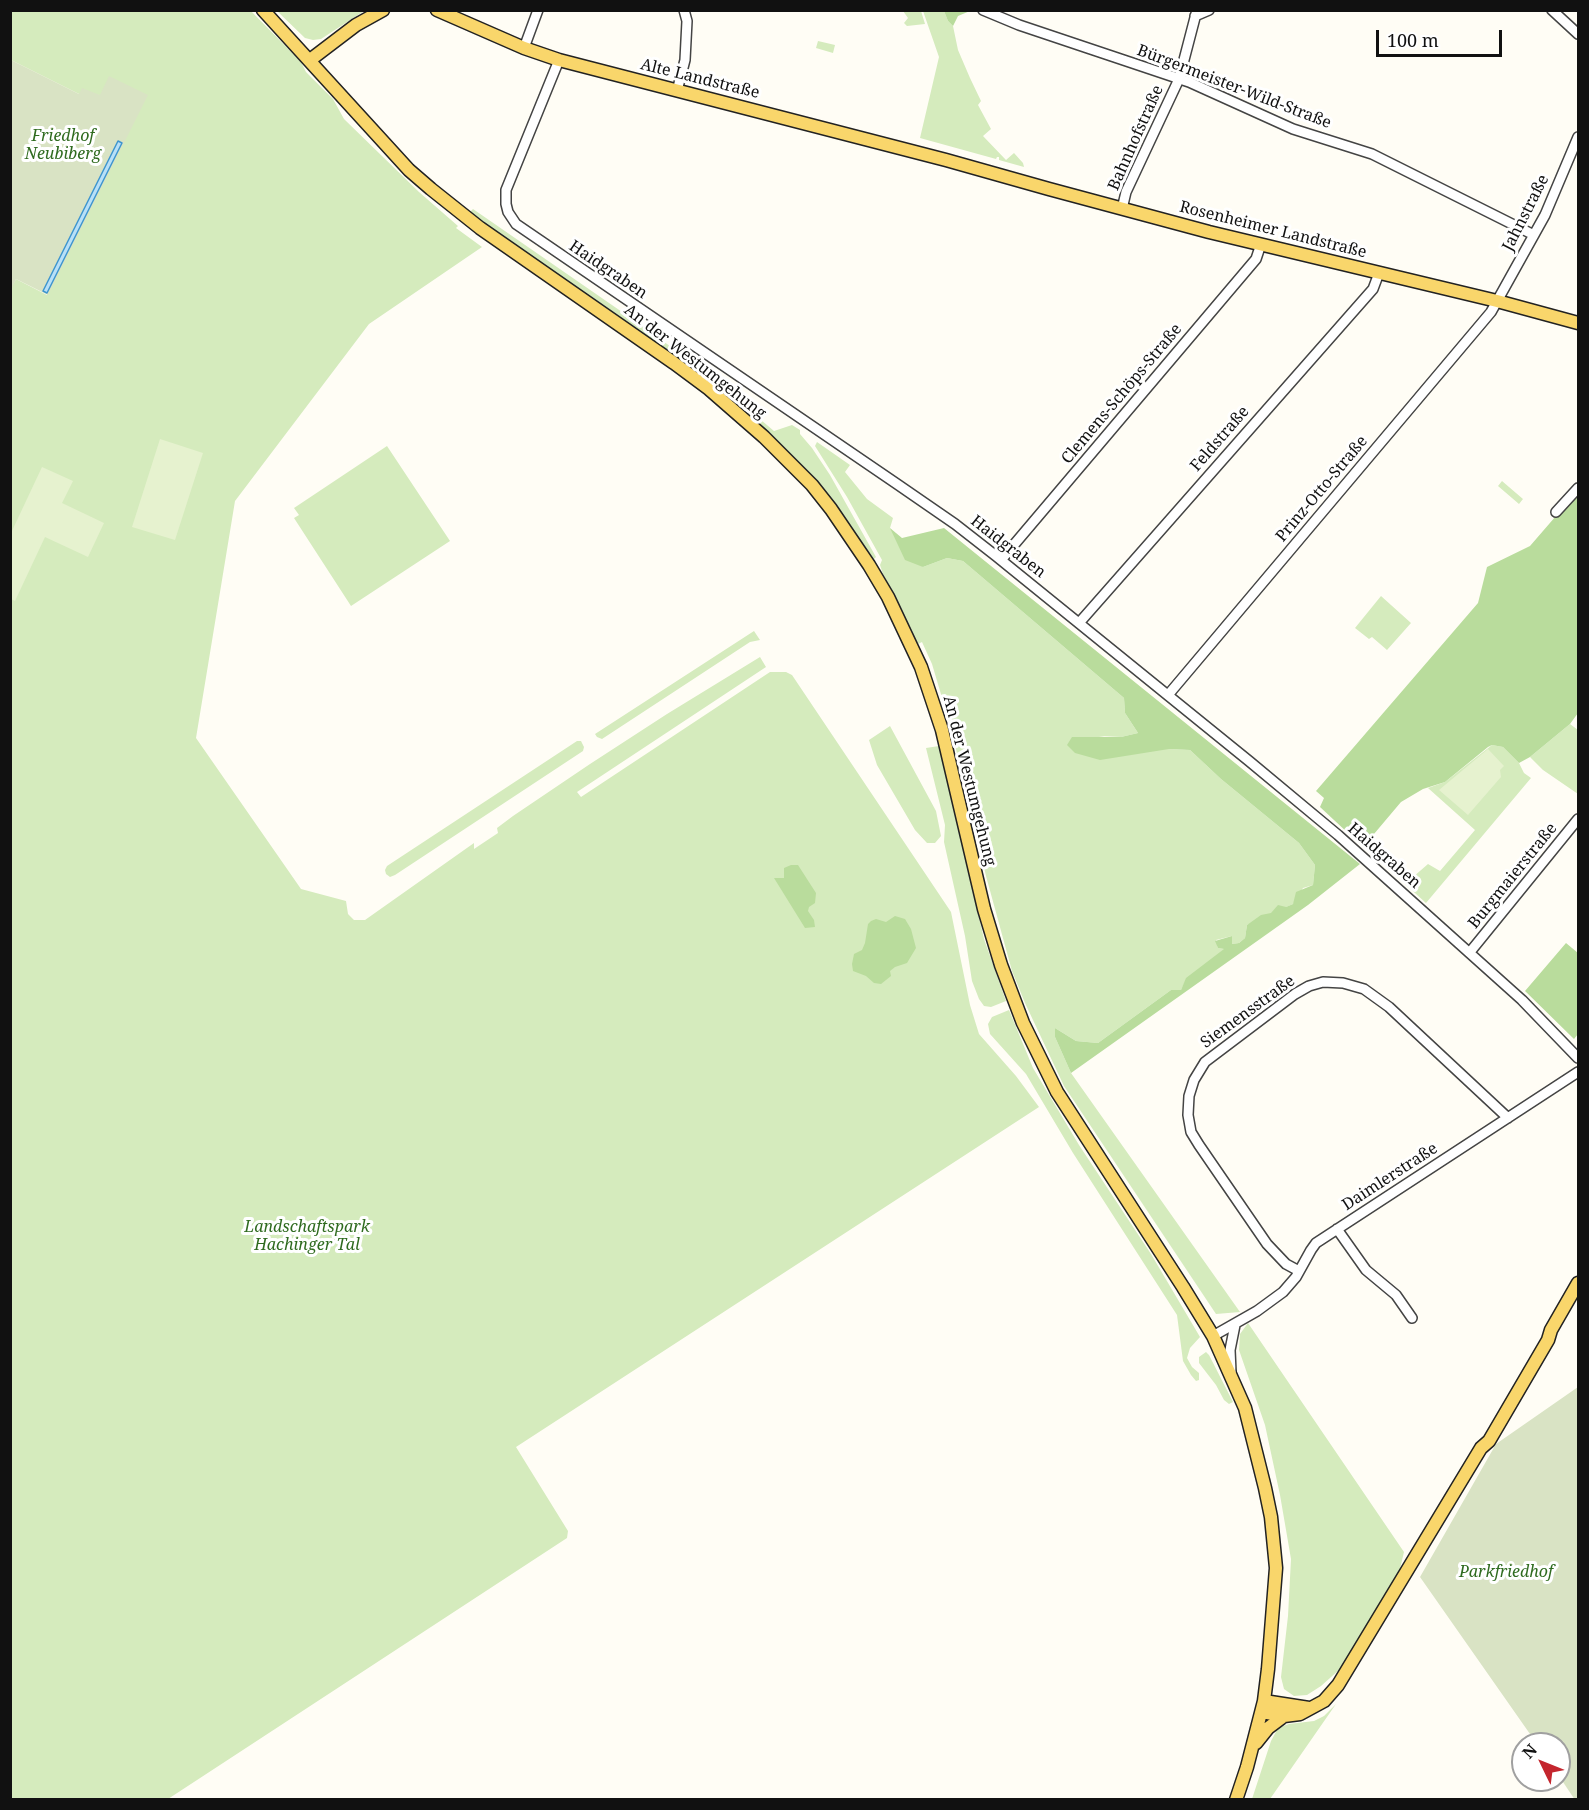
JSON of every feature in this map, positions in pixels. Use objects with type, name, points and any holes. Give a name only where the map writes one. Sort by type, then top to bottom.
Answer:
[{"type":"main road","name":"An der Westumgehung","points":[[263,10],[385,145],[430,189],[480,228],[639,336],[709,389],[785,456],[831,509],[881,584],[921,667],[942,730],[992,938],[1023,1023],[1057,1092],[1213,1336],[1245,1408],[1259,1457],[1269,1508],[1276,1568],[1263,1706],[1236,1800]]},
{"type":"main road","points":[[310,60],[356,25],[382,10]]},
{"type":"main road","name":"Alte Landstraße","points":[[436,10],[524,48],[559,60],[961,164]]},
{"type":"main road","name":"Rosenheimer Landstraße","points":[[961,164],[1261,244],[1578,323]]},
{"type":"main road","points":[[1253,1746],[1268,1728],[1284,1716],[1300,1714],[1324,1701],[1338,1685],[1480,1448],[1483,1437],[1542,1337],[1551,1330],[1578,1283]]},
{"type":"main road","points":[[1263,1706],[1311,1708]]},
{"type":"main road","points":[[1263,1706],[1284,1716]]},
{"type":"street","points":[[524,48],[538,10]]},
{"type":"street","points":[[677,91],[685,60],[687,21],[684,10]]},
{"type":"street","name":"Bürgermeister-Wild-Straße","points":[[983,10],[1019,25],[1179,79],[1293,129],[1372,154],[1534,235]]},
{"type":"street","points":[[1196,13],[1209,10]]},
{"type":"street","points":[[1552,10],[1578,34]]},
{"type":"street","name":"Bahnhofstraße","points":[[1122,208],[1126,192],[1179,79],[1196,13]]},
{"type":"street","name":"Haidgraben","points":[[559,60],[506,190],[508,212],[516,224],[955,524],[1002,560],[1305,807],[1470,952],[1522,1000],[1578,1058]]},
{"type":"street","name":"Jahnstraße","points":[[1497,301],[1574,159],[1578,137]]},
{"type":"street","name":"Clemens-Schöps-Straße","points":[[1002,560],[1256,259],[1261,244]]},
{"type":"street","name":"Feldstraße","points":[[1079,623],[1373,289],[1379,273]]},
{"type":"street","name":"Prinz-Otto-Straße","points":[[1168,695],[1438,376],[1491,312],[1497,301]]},
{"type":"street","points":[[1556,512],[1578,488]]},
{"type":"street","name":"Burgmaierstraße","points":[[1470,952],[1578,819]]},
{"type":"street","name":"Siemensstraße","points":[[1299,1271],[1286,1264],[1266,1244],[1199,1146],[1191,1132],[1188,1115],[1189,1096],[1194,1080],[1206,1062],[1287,1000],[1309,986],[1323,982],[1343,983],[1364,989],[1389,1007],[1508,1118]]},
{"type":"street","name":"Daimlerstraße","points":[[1213,1336],[1235,1325],[1283,1292],[1291,1284],[1316,1243],[1578,1072]]},
{"type":"street","points":[[1337,1229],[1366,1270],[1396,1295],[1412,1318]]},
{"type":"street","points":[[1231,1374],[1230,1350],[1235,1325]]},
{"type":"green space","points":[[944,10],[970,11],[958,16],[953,26],[948,21]]},
{"type":"green space","name":"Landschaftspark Hachinger Tal","points":[[11,11],[251,11],[301,62],[306,72],[333,99],[344,119],[419,192],[458,226],[456,228],[482,247],[369,324],[235,501],[196,738],[301,889],[346,901],[348,914],[354,920],[365,920],[474,843],[474,849],[498,833],[497,828],[513,816],[590,764],[760,657],[766,667],[577,792],[581,797],[770,672],[786,672],[792,675],[951,912],[970,1005],[979,1034],[1016,1076],[1039,1107],[516,1447],[568,1531],[567,1538],[168,1799],[11,1799],[10,290],[16,279],[47,295],[100,95],[79,94],[11,60]]},
{"type":"green space","points":[[277,11],[364,11],[321,39],[313,40],[305,38]]},
{"type":"green space","points":[[903,11],[921,11],[925,24],[907,26],[904,23],[908,18]]},
{"type":"green space","points":[[923,11],[944,11],[953,26],[958,50],[981,101],[978,105],[991,129],[983,136],[1006,160],[1014,153],[1024,167],[999,160],[999,157],[996,159],[920,138],[939,57]]},
{"type":"green space","points":[[818,41],[835,45],[833,53],[816,48]]},
{"type":"green space","name":"Friedhof Neubiberg","points":[[11,60],[79,94],[82,88],[100,95],[109,76],[148,95],[48,295],[16,279],[11,290]]},
{"type":"green space","points":[[473,209],[696,365],[774,431],[792,425],[800,430],[800,434],[830,475],[876,557],[874,559],[835,505],[692,370],[469,213]]},
{"type":"green space","points":[[160,439],[203,453],[175,540],[132,527]]},
{"type":"green space","points":[[817,442],[850,465],[845,472],[867,499],[893,518],[890,528],[923,567],[947,558],[963,561],[1124,698],[1125,713],[1138,733],[1121,737],[1099,736],[1169,749],[1190,750],[1221,779],[1299,843],[1315,865],[1313,885],[1303,888],[1293,904],[1247,925],[1245,938],[1239,943],[1232,944],[1232,936],[1216,940],[1218,948],[1225,949],[1185,982],[1181,990],[1171,990],[1098,1043],[1076,1041],[1055,1028],[1055,1037],[1071,1073],[1240,1312],[1216,1314],[1064,1086],[1012,971],[986,876],[951,728],[932,664],[922,642],[918,644],[883,574],[880,565],[882,560],[815,446]]},
{"type":"green space","points":[[387,446],[450,541],[351,606],[294,518],[299,515],[294,508]]},
{"type":"green space","points":[[42,467],[73,481],[62,503],[104,523],[88,557],[45,537],[15,601],[11,599],[11,533]]},
{"type":"green space","points":[[1502,481],[1523,499],[1519,504],[1498,486]]},
{"type":"green space","points":[[1575,494],[1578,497],[1578,713],[1570,724],[1530,757],[1519,763],[1503,747],[1492,745],[1488,747],[1445,782],[1423,789],[1401,802],[1363,847],[1320,807],[1324,798],[1316,791],[1478,603],[1487,567],[1530,546]]},
{"type":"green space","points":[[890,528],[902,538],[944,528],[1360,864],[1308,905],[1071,1073],[1055,1037],[1055,1028],[1076,1041],[1098,1043],[1171,990],[1181,990],[1186,978],[1224,949],[1218,948],[1215,941],[1232,936],[1232,944],[1239,943],[1245,938],[1247,925],[1261,915],[1271,913],[1278,905],[1286,907],[1293,904],[1296,892],[1313,885],[1315,865],[1299,843],[1221,779],[1190,750],[1169,749],[1100,760],[1075,753],[1067,745],[1072,737],[1121,737],[1138,733],[1125,713],[1124,698],[963,561],[947,558],[923,567],[905,560]]},
{"type":"green space","points":[[1381,596],[1411,623],[1387,650],[1372,637],[1369,639],[1355,628]]},
{"type":"green space","points":[[754,631],[760,640],[750,642],[602,739],[595,734]]},
{"type":"green space","points":[[1570,724],[1578,730],[1578,794],[1543,770],[1530,757]]},
{"type":"green space","points":[[890,726],[936,811],[941,836],[935,843],[927,843],[915,830],[877,765],[869,740]]},
{"type":"green space","points":[[577,741],[581,741],[583,751],[395,875],[390,877],[386,874],[387,866]]},
{"type":"green space","points":[[1492,745],[1503,747],[1519,763],[1524,773],[1531,778],[1426,903],[1405,884],[1428,864],[1440,871],[1475,830],[1428,788],[1445,782]]},
{"type":"green space","points":[[939,746],[984,939],[1006,1001],[991,1007],[984,1006],[972,981],[965,936],[944,842],[945,825],[926,748]]},
{"type":"green space","points":[[1488,749],[1504,766],[1500,770],[1501,777],[1468,815],[1439,790]]},
{"type":"green space","points":[[798,865],[816,893],[815,903],[809,907],[808,911],[814,920],[815,927],[805,928],[774,878],[784,878],[784,868]]},
{"type":"green space","points":[[895,916],[905,919],[911,929],[916,948],[907,963],[890,971],[891,976],[881,984],[874,983],[866,976],[853,971],[854,954],[862,950],[868,924],[871,921],[876,919],[886,922]]},
{"type":"green space","points":[[1566,943],[1578,953],[1578,1034],[1574,1039],[1525,991]]},
{"type":"green space","points":[[1009,1010],[1033,1068],[1079,1145],[1151,1254],[1200,1337],[1190,1348],[1187,1358],[1199,1373],[1199,1380],[1196,1381],[1183,1361],[1177,1315],[1073,1153],[1026,1074],[990,1034],[988,1024],[992,1017]]},
{"type":"green space","points":[[1248,1323],[1404,1552],[1398,1577],[1356,1648],[1339,1670],[1307,1695],[1294,1696],[1284,1689],[1281,1677],[1288,1616],[1291,1559],[1265,1425],[1239,1350],[1240,1334]]},
{"type":"green space","points":[[1206,1352],[1233,1402],[1229,1404],[1199,1363],[1199,1357]]},
{"type":"green space","name":"Parkfriedhof","points":[[1578,1387],[1578,1799],[1575,1800],[1570,1792],[1571,1732],[1529,1732],[1420,1577],[1496,1444]]},
{"type":"green space","points":[[1336,1704],[1270,1799],[1252,1799],[1271,1741],[1278,1728],[1289,1724],[1314,1721],[1324,1716]]},
{"type":"water","points":[[118,141],[122,143],[47,293],[43,291]]}]
